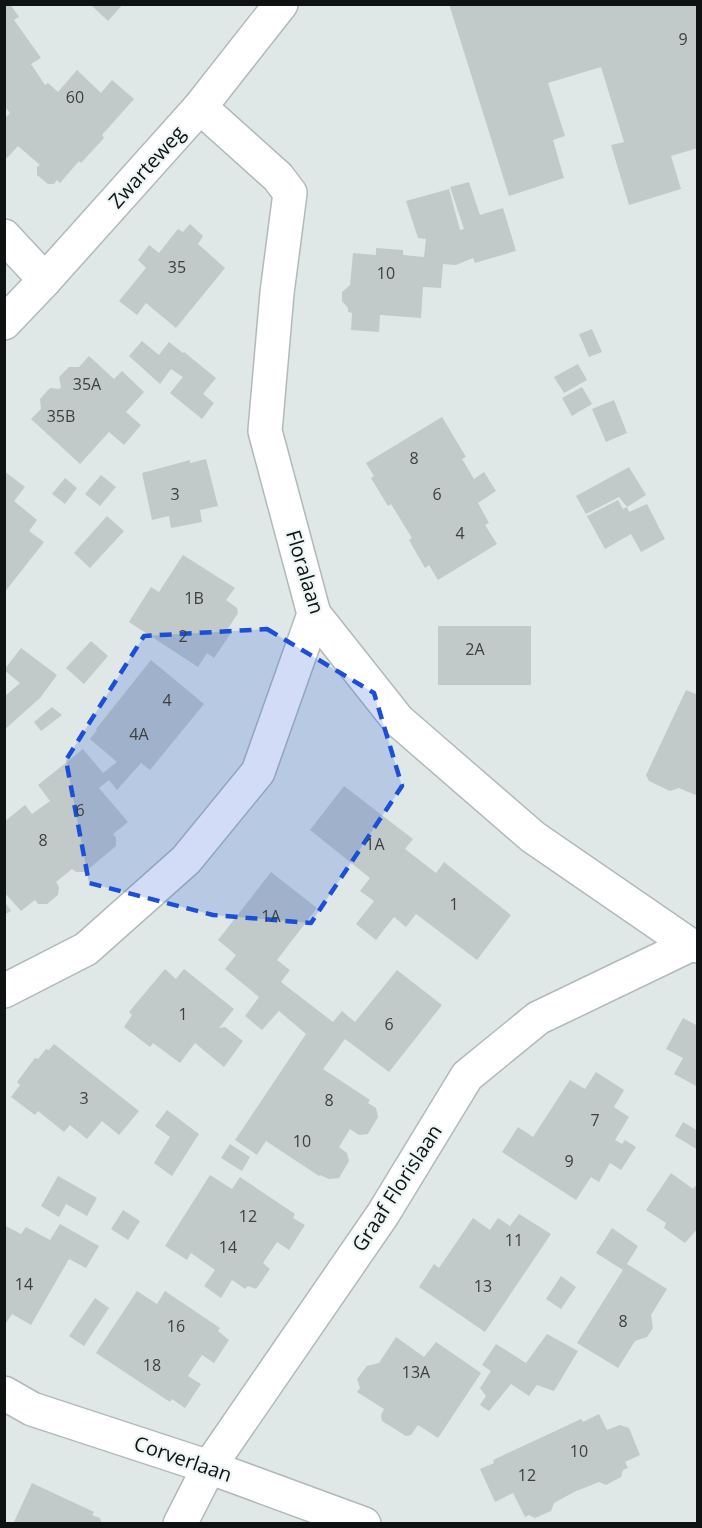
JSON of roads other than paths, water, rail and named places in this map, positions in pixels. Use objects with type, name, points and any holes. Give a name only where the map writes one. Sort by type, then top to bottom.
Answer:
[{"type":"street","name":"Zwarteweg","points":[[4,323],[200,107],[281,4]]},
{"type":"street","name":"Floralaan","points":[[200,107],[278,177],[290,194],[277,294],[265,431],[314,614],[398,720],[533,837],[694,946]]},
{"type":"street","points":[[4,236],[45,280]]},
{"type":"street","points":[[4,991],[86,949],[194,851],[258,772],[314,614]]},
{"type":"street","name":"Graaf Florislaan","points":[[180,1524],[209,1467],[383,1214],[467,1076],[538,1018],[694,946]]},
{"type":"street","name":"Corverlaan","points":[[4,1393],[32,1408],[209,1467],[364,1524]]}]
